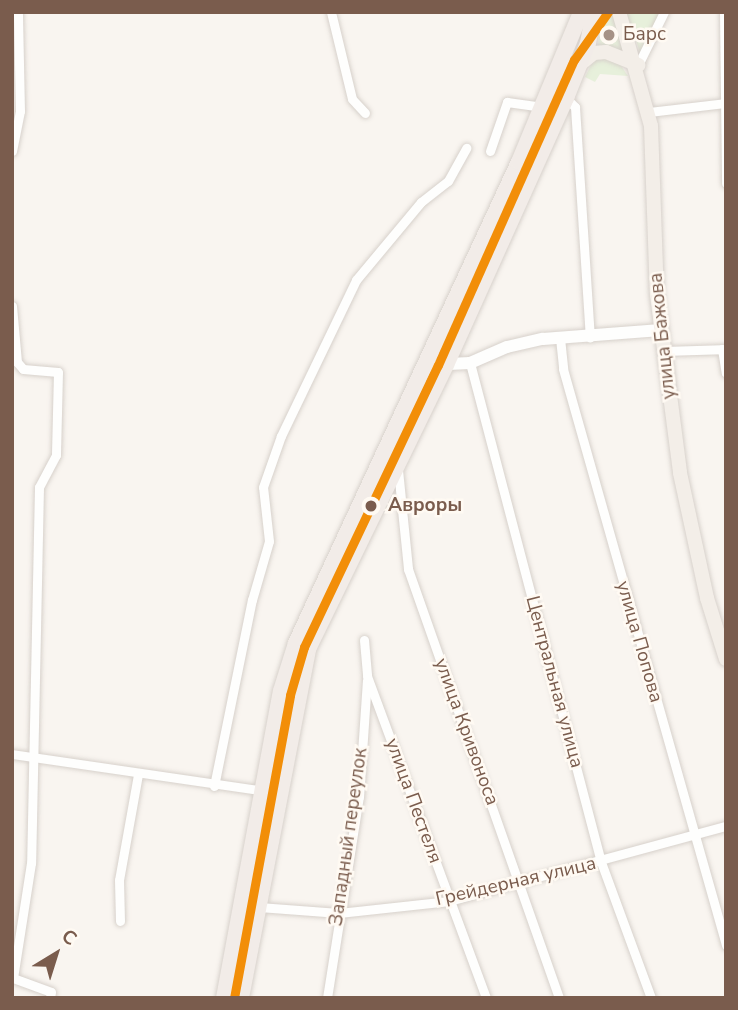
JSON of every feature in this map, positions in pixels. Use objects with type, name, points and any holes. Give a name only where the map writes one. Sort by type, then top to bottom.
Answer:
[{"type":"highway","points":[[241,998],[308,649],[391,457],[427,365],[543,107],[581,12]]},
{"type":"highway","points":[[225,998],[281,691],[296,643],[391,457],[446,365],[566,97],[579,65],[594,12]]},
{"type":"main road","name":"улица Бажова","points":[[619,12],[638,65],[649,112],[661,330],[680,473],[707,598],[726,659]]},
{"type":"main road","points":[[579,65],[593,53],[606,52],[638,65]]},
{"type":"street","points":[[12,151],[20,111],[18,12]]},
{"type":"street","points":[[331,12],[352,99],[365,113]]},
{"type":"street","points":[[638,65],[664,12]]},
{"type":"street","points":[[724,12],[726,183]]},
{"type":"street","points":[[566,97],[575,107],[590,338]]},
{"type":"street","points":[[489,150],[507,102],[543,107]]},
{"type":"street","points":[[649,112],[724,103]]},
{"type":"street","points":[[214,786],[252,600],[269,541],[263,487],[281,436],[356,280],[421,202],[448,181],[466,148]]},
{"type":"street","points":[[12,306],[17,362],[23,369],[58,372],[56,455],[39,488],[30,757],[31,863],[13,978],[51,992],[50,998]]},
{"type":"street","points":[[427,365],[470,363],[507,347],[560,338],[590,338],[661,330]]},
{"type":"street","name":"улица Попова","points":[[560,338],[563,369],[726,945]]},
{"type":"street","points":[[664,351],[724,349],[726,373]]},
{"type":"street","name":"Центральная улица","points":[[470,363],[601,862],[651,998]]},
{"type":"street","name":"улица Кривоноса","points":[[391,457],[408,569],[559,998]]},
{"type":"street","name":"улица Пестеля","points":[[363,640],[367,676],[486,998]]},
{"type":"street","name":"Западный переулок","points":[[327,998],[359,797],[367,676]]},
{"type":"street","points":[[12,754],[214,786],[280,792]]},
{"type":"street","points":[[120,921],[119,880],[138,774]]},
{"type":"street","name":"Грейдерная улица","points":[[259,907],[339,913],[449,901],[520,885],[726,826]]},
{"type":"green space","points":[[626,12],[663,12],[642,58]]},
{"type":"green space","points":[[613,14],[625,51],[598,47],[600,25]]},
{"type":"green space","points":[[616,58],[628,76],[600,74],[595,82],[585,77],[594,59]]},
{"type":"transit line","points":[[234,998],[290,695],[304,647],[438,365],[574,60],[608,12]]},
{"type":"place","name":"Барс","points":[[609,35]]},
{"type":"place","name":"Авроры","points":[[371,506]]}]
